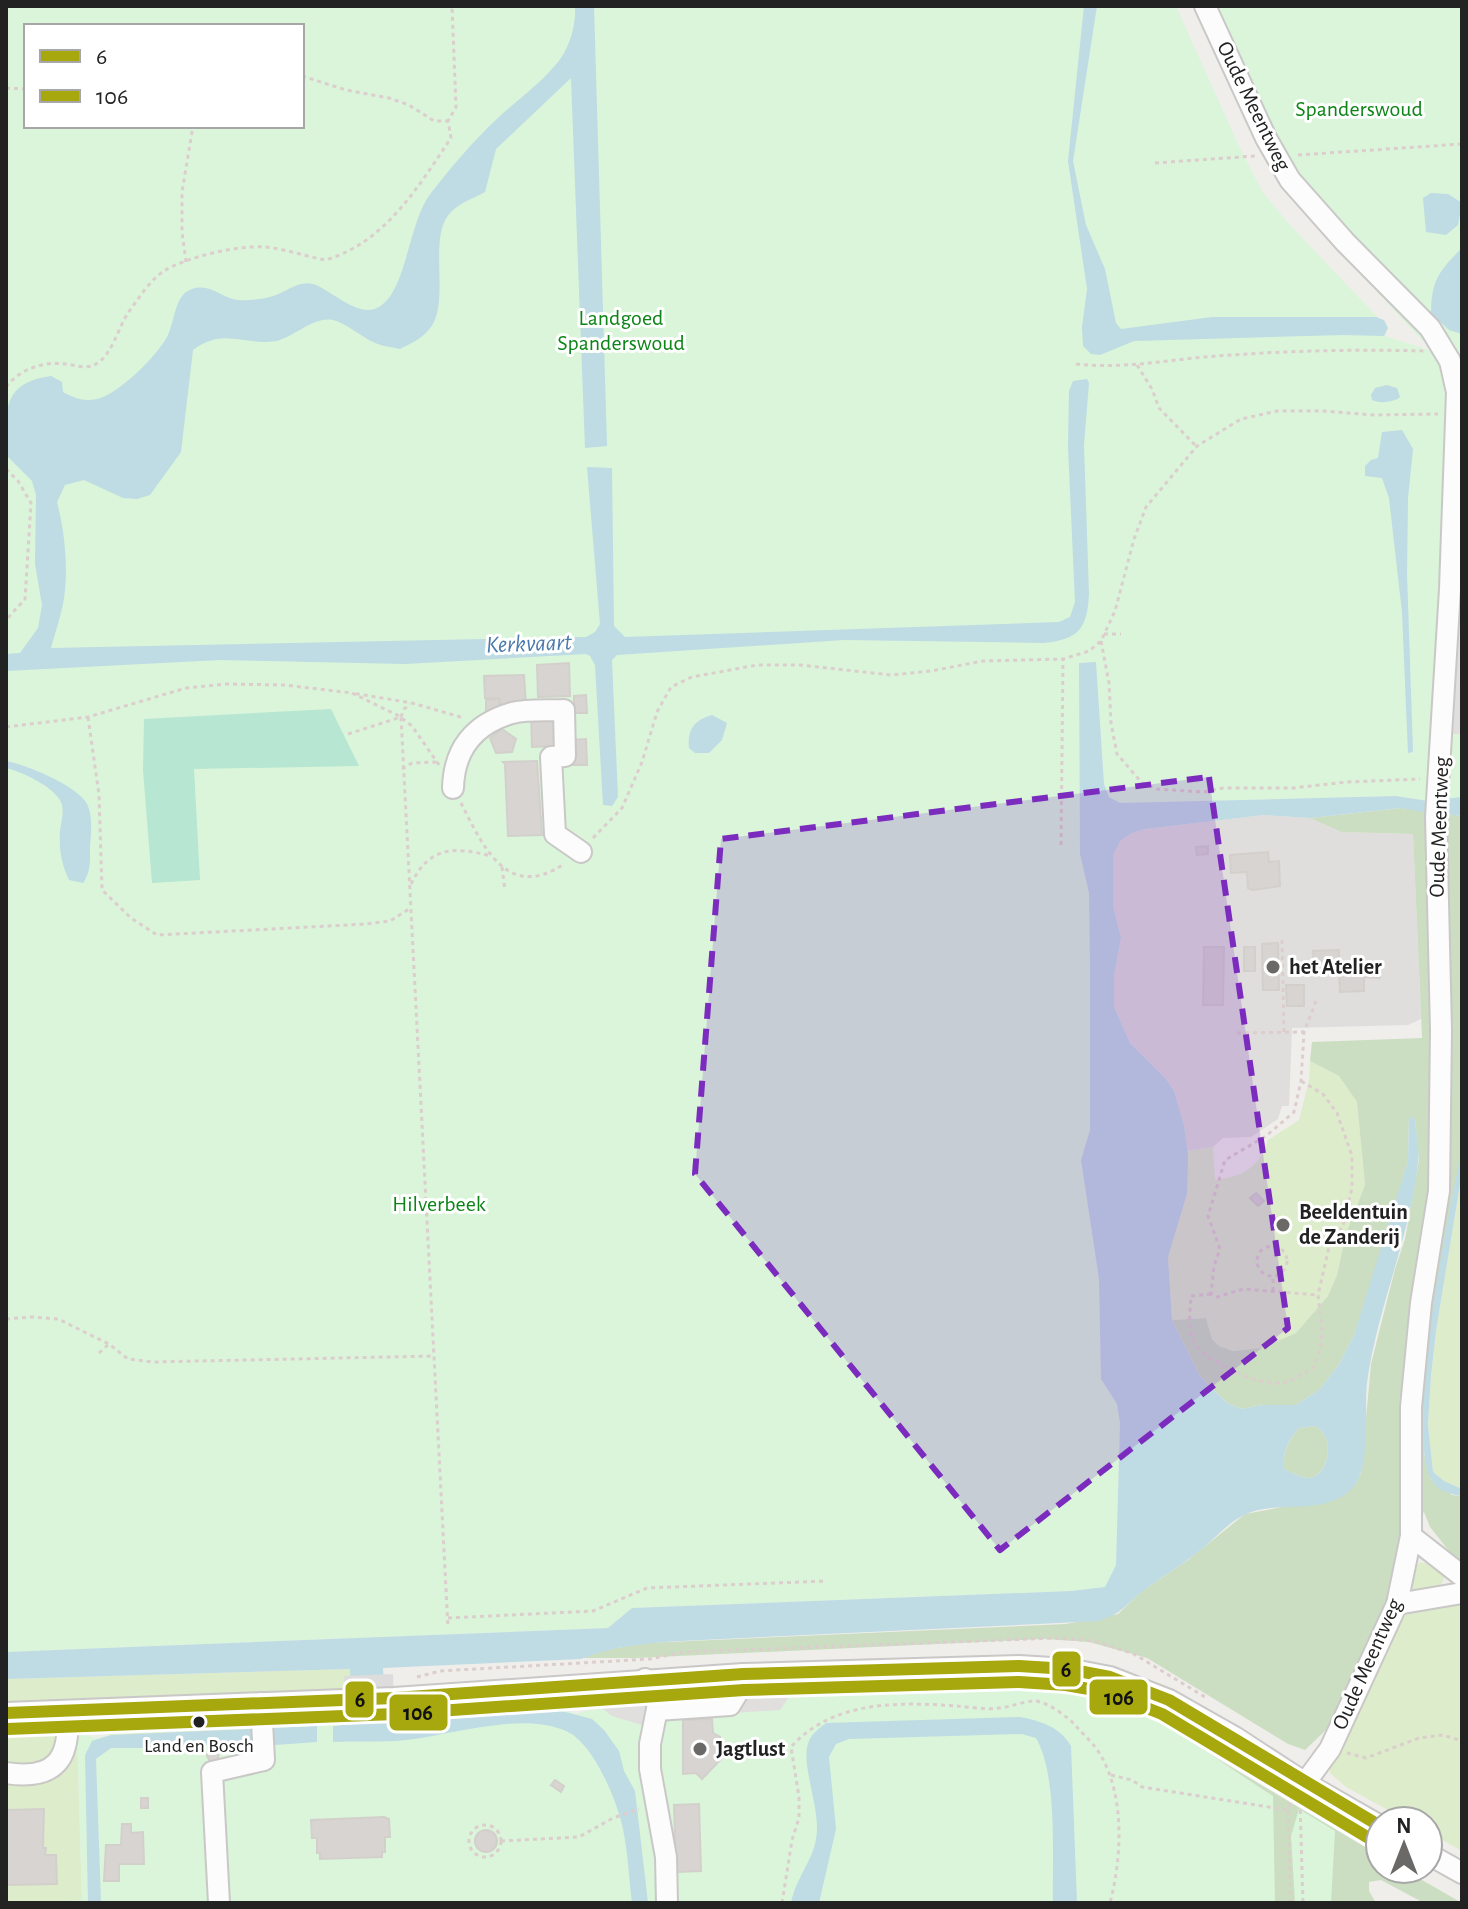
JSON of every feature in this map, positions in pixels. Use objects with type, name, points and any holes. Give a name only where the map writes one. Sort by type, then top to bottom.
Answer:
[{"type":"street","name":"Oude Meentweg","points":[[1205,6],[1290,180],[1430,328],[1453,371],[1457,392],[1436,817],[1441,1030],[1439,1191],[1421,1303],[1411,1407],[1411,1536],[1397,1604],[1330,1749],[1305,1783]]},
{"type":"street","points":[[453,788],[453,771],[460,748],[486,725],[513,713],[564,710],[565,756],[551,757],[555,834],[581,852]]},
{"type":"street","points":[[1411,1536],[1462,1576]]},
{"type":"street","points":[[1397,1604],[1462,1593]]},
{"type":"street","points":[[6,1713],[394,1698],[743,1674],[1019,1666],[1068,1669],[1110,1677],[1169,1700],[1364,1817]]},
{"type":"street","points":[[657,1710],[730,1705],[741,1687],[743,1674]]},
{"type":"street","points":[[645,1679],[658,1704],[650,1744],[650,1769],[666,1857],[667,1903]]},
{"type":"street","points":[[219,1903],[212,1772],[264,1760],[261,1703]]},
{"type":"street","points":[[6,1773],[33,1774],[59,1762],[66,1753],[67,1711]]},
{"type":"street","points":[[1444,1863],[1462,1873]]},
{"type":"path","points":[[6,387],[15,376],[34,366],[54,363],[84,367],[95,365],[106,354],[126,316],[163,271],[236,249],[261,246],[325,260],[381,229],[407,202],[451,138],[448,121],[456,107],[452,6]]},
{"type":"path","points":[[304,77],[346,90],[389,98],[409,105],[434,121],[448,121]]},
{"type":"path","points":[[186,262],[182,192],[193,128]]},
{"type":"path","points":[[1155,163],[1462,144]]},
{"type":"path","points":[[1076,364],[1112,367],[1206,357],[1444,352]]},
{"type":"path","points":[[1137,365],[1152,389],[1159,408],[1197,446]]},
{"type":"path","points":[[453,788],[475,834],[502,867],[519,876],[547,875],[581,852],[622,808],[642,762],[657,712],[671,687],[692,677],[757,665],[800,665],[891,675],[983,661],[1063,659],[1089,651],[1101,641],[1115,611],[1146,507],[1197,446],[1241,419],[1277,411],[1458,414]]},
{"type":"path","points":[[6,469],[18,481],[31,503],[25,599],[6,620]]},
{"type":"path","points":[[1104,634],[1121,634]]},
{"type":"path","points":[[1101,641],[1117,754],[1142,783],[1157,789],[1204,792],[1223,788],[1293,788],[1347,782],[1438,782]]},
{"type":"path","points":[[1061,845],[1063,659]]},
{"type":"path","points":[[6,727],[88,717],[186,688],[226,684],[284,685],[352,693],[412,703],[486,725]]},
{"type":"path","points":[[352,693],[401,717],[412,726],[437,763],[412,763],[402,769]]},
{"type":"path","points":[[412,703],[404,709],[401,717],[402,769],[448,1628]]},
{"type":"path","points":[[88,717],[99,795],[102,890],[131,918],[157,935],[366,924],[390,921],[409,909]]},
{"type":"path","points":[[348,734],[401,717]]},
{"type":"path","points":[[409,888],[425,861],[440,853],[471,851],[491,856]]},
{"type":"path","points":[[502,867],[505,891]]},
{"type":"path","points":[[1282,940],[1284,1032]]},
{"type":"path","points":[[1211,1294],[1214,1266],[1220,1249],[1208,1216],[1220,1171],[1225,1160],[1266,1136],[1294,1112],[1301,1081],[1304,1032],[1316,1001]]},
{"type":"path","points":[[1237,1033],[1304,1032]]},
{"type":"path","points":[[1301,1081],[1323,1094],[1337,1113],[1352,1156],[1352,1188],[1343,1226],[1329,1247],[1318,1295],[1321,1346],[1314,1367],[1284,1384],[1252,1380],[1221,1364],[1193,1341],[1191,1296],[1211,1294],[1217,1297],[1243,1289],[1318,1295]]},
{"type":"path","points":[[1271,1246],[1285,1252],[1287,1260],[1281,1274],[1273,1276],[1259,1270],[1257,1262],[1263,1248],[1271,1246]]},
{"type":"path","points":[[1273,1276],[1273,1291]]},
{"type":"path","points":[[6,1319],[58,1319],[109,1344],[128,1359],[153,1362],[434,1356]]},
{"type":"path","points":[[99,1353],[109,1344]]},
{"type":"path","points":[[448,1618],[593,1611],[647,1588],[827,1581]]},
{"type":"path","points":[[782,1903],[792,1840],[799,1818],[791,1747],[800,1737],[834,1715],[909,1703],[996,1709],[1038,1701],[1068,1718],[1099,1751],[1111,1775],[1116,1796],[1118,1844],[1110,1903]]},
{"type":"path","points":[[1330,1749],[1366,1758],[1419,1738],[1443,1735],[1462,1741]]},
{"type":"path","points":[[1111,1775],[1132,1780],[1142,1787],[1288,1810]]},
{"type":"path","points":[[1291,1903],[1288,1810],[1292,1798],[1305,1783]]},
{"type":"path","points":[[1303,1903],[1300,1802],[1305,1783]]},
{"type":"path","points":[[501,1841],[579,1837],[613,1818],[640,1809]]},
{"type":"path","points":[[486,1825],[497,1830],[501,1841],[498,1852],[493,1856],[481,1857],[471,1850],[469,1839],[474,1829],[486,1825]]},
{"type":"highlighted area","points":[[1209,777],[1288,1328],[1000,1550],[695,1174],[721,839]]},
{"type":"shaded area","points":[[1457,566],[1462,566],[1462,734],[1447,734]]},
{"type":"shaded area","points":[[1264,815],[1310,818],[1341,832],[1413,834],[1421,1019],[1408,1025],[1292,1028],[1289,1106],[1282,1106],[1278,1119],[1251,1137],[1223,1138],[1213,1147],[1187,1151],[1184,1125],[1174,1091],[1130,1043],[1114,1007],[1114,976],[1121,938],[1113,906],[1113,856],[1120,841],[1145,829]]},
{"type":"shaded area","points":[[794,1690],[780,1710],[671,1717],[648,1727],[612,1716],[599,1706],[602,1699]]},
{"type":"green space","name":"Hilverbeek","points":[[6,6],[1176,6],[1262,191],[1288,223],[1388,328],[1385,336],[1432,351],[1335,247],[1272,164],[1196,6],[1462,6],[1462,813],[1428,801],[1396,796],[1120,803],[1109,797],[1104,784],[1096,662],[1079,663],[1080,854],[1089,893],[1090,967],[1090,1130],[1081,1160],[1099,1279],[1101,1379],[1117,1404],[1120,1423],[1116,1565],[1105,1587],[1071,1591],[632,1608],[608,1628],[6,1652]]},
{"type":"green space","points":[[331,709],[359,766],[194,769],[200,880],[152,883],[143,770],[144,719]]},
{"type":"green space","points":[[1401,808],[1462,816],[1462,1148],[1431,1327],[1423,1422],[1424,1454],[1431,1480],[1452,1495],[1462,1496],[1462,1563],[1460,1565],[1430,1527],[1424,1512],[1405,1530],[1389,1599],[1327,1729],[1305,1750],[1288,1744],[1147,1658],[1089,1642],[1045,1639],[583,1658],[601,1651],[645,1643],[1066,1624],[1118,1614],[1141,1592],[1188,1560],[1245,1514],[1342,1496],[1355,1485],[1361,1473],[1371,1364],[1405,1239],[1419,1160],[1415,1120],[1409,1116],[1408,1161],[1354,1335],[1338,1366],[1319,1390],[1296,1405],[1262,1405],[1241,1409],[1227,1403],[1200,1376],[1172,1320],[1206,1318],[1212,1339],[1219,1346],[1233,1351],[1261,1348],[1296,1333],[1328,1296],[1337,1275],[1346,1234],[1365,1185],[1357,1102],[1339,1076],[1310,1061],[1312,1042],[1422,1038],[1413,834],[1341,832],[1310,818]]},
{"type":"green space","points":[[1310,1061],[1339,1076],[1357,1102],[1365,1186],[1346,1234],[1337,1275],[1328,1296],[1296,1333],[1261,1348],[1233,1351],[1219,1346],[1212,1339],[1206,1318],[1172,1320],[1168,1257],[1187,1194],[1187,1151],[1213,1147],[1215,1180],[1249,1169],[1260,1157],[1268,1140],[1299,1120],[1309,1080]]},
{"type":"green space","points":[[1462,1172],[1462,1489],[1433,1472],[1428,1425],[1436,1331]]},
{"type":"green space","points":[[1315,1426],[1322,1432],[1328,1447],[1321,1471],[1309,1478],[1284,1469],[1285,1452],[1291,1438],[1299,1428]]},
{"type":"green space","points":[[1421,1562],[1434,1566],[1445,1576],[1441,1585],[1425,1596],[1408,1585],[1413,1567]]},
{"type":"green space","points":[[1462,1599],[1462,1851],[1444,1841],[1444,1805],[1379,1805],[1346,1787],[1330,1773],[1330,1763],[1386,1648],[1406,1614],[1418,1607]]},
{"type":"green space","points":[[351,1669],[352,1725],[111,1735],[77,1732],[82,1901],[6,1903],[6,1679]]},
{"type":"green space","points":[[1019,1684],[1080,1691],[1122,1704],[1189,1740],[1273,1796],[1275,1903],[22,1903],[82,1900],[77,1732],[96,1738],[396,1723],[491,1708],[553,1706],[576,1714],[599,1707],[602,1699],[748,1691]]},
{"type":"green space","points":[[1099,1696],[1161,1725],[1364,1846],[1364,1885],[1369,1885],[1376,1903],[1256,1903]]},
{"type":"green space","points":[[1299,1809],[1335,1831],[1331,1903],[1295,1903],[1291,1836]]},
{"type":"green space","points":[[1390,1885],[1431,1885],[1462,1903],[1424,1903]]},
{"type":"water","name":"Kerkvaart","points":[[575,6],[594,6],[607,446],[585,448],[571,78],[496,149],[485,192],[455,208],[444,221],[439,250],[437,315],[421,337],[400,349],[374,343],[343,324],[326,320],[276,341],[224,338],[204,343],[193,350],[181,452],[150,495],[137,499],[123,498],[84,480],[65,485],[57,502],[65,553],[65,592],[51,648],[586,637],[595,632],[600,624],[587,467],[612,468],[614,626],[625,637],[1059,622],[1070,617],[1075,602],[1068,447],[1069,391],[1073,381],[1087,379],[1084,445],[1089,594],[1086,616],[1079,630],[1066,639],[1044,643],[844,640],[617,655],[612,660],[618,797],[612,806],[603,805],[595,665],[586,654],[405,664],[220,660],[6,671],[6,654],[20,653],[38,628],[42,605],[35,564],[36,495],[32,481],[6,455],[7,413],[14,393],[22,385],[51,376],[62,382],[63,392],[75,398],[92,400],[106,396],[137,373],[156,353],[168,335],[182,296],[192,289],[204,288],[237,300],[246,300],[269,297],[308,283],[354,307],[371,310],[379,307],[396,287],[417,221],[431,193],[482,134],[555,66],[568,46],[575,20]]},
{"type":"water","points":[[1084,6],[1097,6],[1073,161],[1086,225],[1105,269],[1116,323],[1121,329],[1212,317],[1376,317],[1384,320],[1388,328],[1384,336],[1134,341],[1100,355],[1091,354],[1083,346],[1087,289],[1068,161]]},
{"type":"water","points":[[1431,193],[1448,194],[1462,203],[1458,225],[1446,235],[1426,232],[1423,198]]},
{"type":"water","points":[[1462,248],[1462,334],[1449,330],[1431,313],[1438,276]]},
{"type":"water","points":[[1387,385],[1397,388],[1400,397],[1387,402],[1372,400],[1375,388]]},
{"type":"water","points":[[1402,430],[1413,449],[1408,498],[1407,574],[1413,752],[1408,753],[1402,612],[1389,498],[1382,478],[1365,476],[1365,466],[1378,458],[1382,432]]},
{"type":"water","points":[[1096,662],[1104,784],[1109,797],[1120,803],[1396,796],[1428,801],[1429,813],[1401,808],[1310,818],[1264,815],[1145,829],[1120,841],[1113,856],[1113,906],[1121,938],[1114,976],[1114,1007],[1130,1043],[1174,1091],[1184,1125],[1188,1156],[1187,1194],[1168,1257],[1172,1320],[1200,1376],[1227,1403],[1241,1409],[1262,1405],[1296,1405],[1319,1390],[1338,1366],[1354,1335],[1408,1161],[1409,1115],[1415,1120],[1418,1158],[1414,1191],[1372,1355],[1367,1383],[1365,1450],[1355,1485],[1344,1495],[1318,1505],[1259,1510],[1240,1517],[1119,1612],[1099,1621],[668,1642],[618,1648],[581,1659],[383,1668],[387,1724],[550,1708],[592,1719],[619,1751],[624,1771],[635,1791],[648,1903],[632,1903],[623,1829],[603,1774],[586,1747],[566,1731],[547,1725],[504,1724],[395,1741],[333,1742],[333,1726],[352,1724],[350,1669],[6,1679],[6,1652],[608,1628],[632,1608],[1071,1591],[1105,1587],[1116,1565],[1120,1423],[1117,1404],[1101,1379],[1099,1279],[1081,1160],[1090,1130],[1090,967],[1089,893],[1080,854],[1079,663]],"holes":[[[1315,1426],[1322,1432],[1328,1447],[1321,1471],[1309,1478],[1284,1469],[1287,1447],[1299,1428]]]},
{"type":"water","points":[[712,715],[727,723],[722,740],[709,753],[695,753],[689,748],[691,731],[697,723]]},
{"type":"water","points":[[6,761],[62,783],[87,804],[91,819],[90,862],[83,883],[69,880],[62,862],[60,838],[63,808],[59,799],[38,782],[6,768]]},
{"type":"water","points":[[1462,797],[1462,816],[1443,814],[1445,799]]},
{"type":"water","points":[[1462,1148],[1462,1172],[1436,1331],[1428,1425],[1433,1472],[1462,1489],[1462,1496],[1440,1489],[1431,1479],[1424,1452],[1423,1413],[1432,1318]]},
{"type":"water","points":[[1020,1717],[1049,1726],[1067,1739],[1071,1746],[1077,1903],[1053,1903],[1048,1773],[1036,1738],[1022,1734],[849,1739],[836,1744],[829,1757],[836,1829],[819,1903],[791,1903],[816,1839],[816,1815],[807,1750],[810,1738],[826,1723]]},
{"type":"water","points":[[317,1726],[317,1742],[233,1748],[216,1743],[196,1748],[111,1748],[96,1759],[101,1903],[88,1903],[85,1755],[92,1741],[111,1735]]},
{"type":"pier","points":[[393,1674],[394,1707],[346,1708],[344,1676]]},
{"type":"pier","points":[[395,1710],[395,1719],[346,1721],[346,1712]]},
{"type":"building","points":[[569,663],[570,696],[538,697],[537,665]]},
{"type":"building","points":[[524,675],[526,706],[501,707],[500,698],[485,698],[484,676]]},
{"type":"building","points":[[586,695],[587,713],[574,713],[574,696]]},
{"type":"building","points":[[499,699],[499,711],[486,712],[486,700]]},
{"type":"building","points":[[531,714],[557,714],[557,746],[532,747]]},
{"type":"building","points":[[502,729],[516,739],[512,752],[496,753],[490,738]]},
{"type":"building","points":[[586,739],[587,765],[572,765],[571,740]]},
{"type":"building","points":[[537,761],[542,835],[508,836],[503,762]]},
{"type":"building","points":[[1208,846],[1208,854],[1197,855],[1196,847]]},
{"type":"building","points":[[1268,852],[1269,862],[1279,861],[1280,886],[1252,890],[1248,888],[1247,872],[1231,873],[1230,855]]},
{"type":"building","points":[[1278,943],[1279,990],[1263,990],[1262,944]]},
{"type":"building","points":[[1204,947],[1224,947],[1223,1005],[1203,1005]]},
{"type":"building","points":[[1244,947],[1255,947],[1255,971],[1244,971]]},
{"type":"building","points":[[1339,950],[1339,969],[1314,970],[1313,951]]},
{"type":"building","points":[[1368,967],[1368,971],[1380,971],[1380,978],[1364,977],[1364,991],[1340,992],[1339,968]]},
{"type":"building","points":[[1286,985],[1304,985],[1304,1006],[1287,1006]]},
{"type":"building","points":[[1256,1193],[1264,1201],[1258,1206],[1250,1198]]},
{"type":"building","name":"Jagtlust","points":[[712,1719],[713,1733],[720,1737],[721,1744],[716,1749],[724,1756],[702,1779],[696,1773],[683,1774],[683,1720]]},
{"type":"building","points":[[209,1744],[219,1747],[218,1761],[211,1763],[207,1756]]},
{"type":"building","points":[[555,1780],[564,1786],[561,1792],[551,1785]]},
{"type":"building","points":[[141,1798],[148,1798],[148,1808],[141,1808]]},
{"type":"building","points":[[699,1804],[701,1871],[676,1872],[674,1805]]},
{"type":"building","points":[[44,1809],[43,1848],[46,1848],[45,1855],[56,1855],[57,1884],[6,1885],[6,1810]]},
{"type":"building","points":[[389,1819],[390,1837],[385,1837],[382,1857],[320,1859],[317,1838],[312,1838],[311,1820]]},
{"type":"building","points":[[122,1824],[131,1824],[131,1833],[143,1832],[144,1864],[119,1864],[119,1881],[104,1881],[106,1845],[121,1845]]},
{"type":"building","points":[[486,1830],[494,1833],[497,1841],[494,1849],[486,1852],[478,1849],[475,1841],[478,1833]]},
{"type":"transit line","name":"6","points":[[6,1713],[394,1698],[743,1674],[1019,1666],[1068,1669],[1110,1677],[1169,1700],[1364,1816]]},
{"type":"transit line","name":"106","points":[[7,1729],[395,1714],[744,1690],[1019,1682],[1066,1685],[1106,1692],[1162,1714],[1364,1835]]},
{"type":"place","name":"het Atelier","points":[[1273,967]]},
{"type":"place","name":"Beeldentuin de Zanderij","points":[[1283,1225]]},
{"type":"place","name":"Land en Bosch","points":[[199,1722]]},
{"type":"place","name":"Jagtlust","points":[[700,1749]]},
{"type":"park label","name":"Spanderswoud","points":[[1359,109]]},
{"type":"park label","name":"Landgoed Spanderswoud","points":[[621,330]]}]
